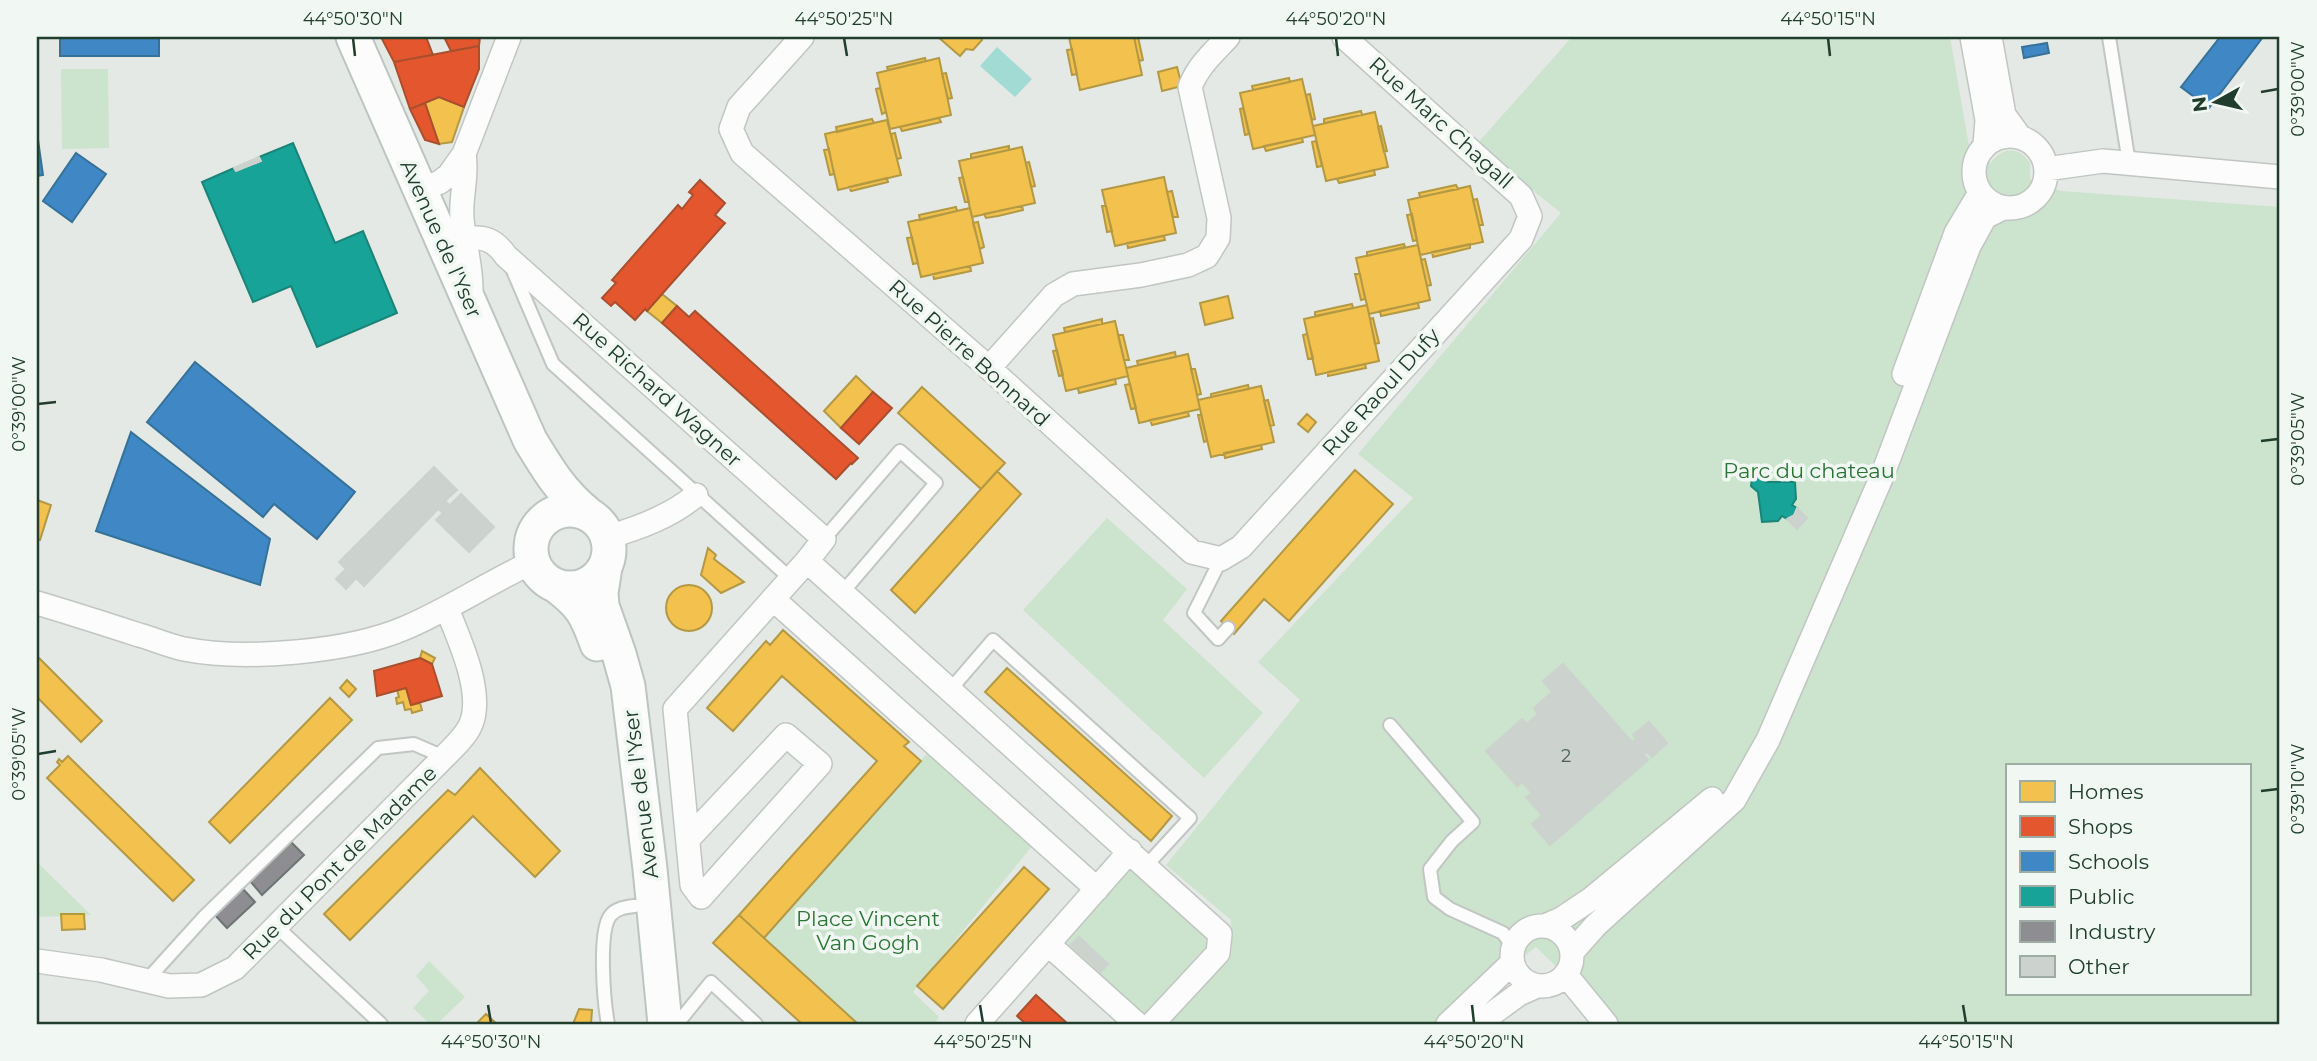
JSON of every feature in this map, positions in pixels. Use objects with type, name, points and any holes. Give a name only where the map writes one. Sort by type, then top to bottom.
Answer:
[{"type":"main road","name":"Avenue de l'Yser","points":[[353,37],[530,440],[555,482],[600,539],[602,606],[628,686],[665,1024]]},
{"type":"main road","name":"Avenue de l'Yser","points":[[530,440],[540,505],[534,547]]},
{"type":"main road","points":[[575,510],[600,539],[598,577],[578,588],[555,586],[545,580],[534,547],[551,514],[575,510]]},
{"type":"main road","name":"Avenue de l'Yser","points":[[555,586],[577,601],[585,614],[607,671],[611,690],[646,1024]]},
{"type":"street","points":[[420,191],[449,175],[464,154],[509,37]]},
{"type":"street","name":"Rue Pierre Bonnard","points":[[802,37],[739,107],[731,129],[742,153],[989,368],[1192,552],[1221,559]]},
{"type":"street","points":[[989,368],[1054,295],[1073,284],[1177,268],[1207,256],[1218,239],[1219,218],[1190,87],[1203,63],[1228,37]]},
{"type":"street","name":"Rue Marc Chagall","points":[[1344,37],[1521,196],[1530,216]]},
{"type":"street","points":[[1572,952],[1605,917],[1734,800],[1768,740],[1882,476],[1969,246],[1985,217],[2003,208],[2022,206],[2038,196],[2043,188],[2046,169],[2040,152],[2020,137],[2004,115],[1985,37]]},
{"type":"street","points":[[1985,37],[1987,120],[1985,145],[1974,163],[1975,184],[1980,193],[1994,205],[2003,208]]},
{"type":"street","points":[[1985,145],[2001,136],[2020,137]]},
{"type":"street","points":[[464,154],[467,170],[462,198],[462,219],[471,275],[471,308]]},
{"type":"street","points":[[2046,169],[2104,161],[2280,177]]},
{"type":"street","points":[[1448,1024],[1513,955],[1522,933],[1561,919],[1591,899],[1724,789],[1756,733],[1869,469],[1956,233],[1980,193]]},
{"type":"street","name":"Rue Raoul Dufy","points":[[1221,559],[1241,547],[1486,279],[1521,239],[1530,216]]},
{"type":"street","name":"Rue Richard Wagner","points":[[465,237],[482,237],[497,243],[506,256],[824,539]]},
{"type":"street","points":[[600,539],[633,530],[683,506],[696,495]]},
{"type":"street","points":[[689,838],[786,735],[820,764],[701,897],[692,885],[675,709],[824,539]]},
{"type":"street","points":[[37,603],[185,649],[243,654],[288,653],[363,641],[402,629],[447,609],[496,580],[534,547]]},
{"type":"street","points":[[807,561],[1220,934],[1218,953],[1152,1024]]},
{"type":"street","points":[[773,599],[1097,889]]},
{"type":"street","name":"Rue du Pont de Madame","points":[[37,961],[101,970],[169,986],[201,985],[235,968],[444,757],[471,726],[475,695],[447,609]]},
{"type":"street","points":[[977,1024],[1097,889],[1138,859]]},
{"type":"street","points":[[1478,1024],[1519,994],[1537,986],[1553,984],[1566,975],[1572,960],[1570,945],[1560,932],[1545,926]]},
{"type":"street","points":[[1048,944],[1137,1024]]},
{"type":"street","points":[[1513,955],[1523,980],[1537,986]]},
{"type":"street","points":[[1566,975],[1606,1024]]},
{"type":"lane","points":[[2109,37],[2129,163]]},
{"type":"lane","points":[[506,256],[553,364],[791,579]]},
{"type":"lane","points":[[824,539],[900,451],[936,482],[842,593]]},
{"type":"lane","points":[[1221,559],[1194,613],[1218,639],[1228,628]]},
{"type":"lane","points":[[950,690],[993,640],[1190,818],[1138,859]]},
{"type":"lane","points":[[1390,725],[1473,822],[1452,841],[1430,869],[1434,897],[1450,909],[1503,933],[1513,955]]},
{"type":"lane","points":[[146,981],[205,916],[378,748],[414,744],[444,757]]},
{"type":"lane","points":[[608,1024],[604,936],[610,916],[620,908],[635,906]]},
{"type":"lane","points":[[277,928],[381,1024]]},
{"type":"lane","points":[[676,1024],[711,982],[756,1024]]},
{"type":"green space","name":"Parc du chateau","points":[[1572,37],[1950,37],[1970,152],[1991,163],[2005,151],[2016,151],[2030,163],[2030,179],[2061,191],[2280,207],[2280,1024],[1917,1024],[1914,1021],[1909,1024],[1615,1024],[1536,947],[1436,1024],[1165,1024],[1232,949],[1231,920],[1166,865],[1300,700],[1258,662],[1413,498],[1358,454],[1561,213],[1476,145]]},
{"type":"green space","points":[[61,69],[108,69],[109,148],[62,149]]},
{"type":"green space","points":[[1107,518],[1187,589],[1163,620],[1263,713],[1204,778],[1023,610]]},
{"type":"green space","name":"Place Vincent Van Gogh","points":[[930,750],[1033,845],[913,992],[939,1017],[934,1024],[858,1024],[764,938]]},
{"type":"green space","points":[[1130,851],[1211,931],[1212,945],[1154,1010],[1140,1014],[1063,943]]},
{"type":"green space","points":[[37,862],[91,915],[37,917]]},
{"type":"green space","points":[[429,961],[465,997],[437,1024],[430,1024],[413,1008],[429,991],[416,976]]},
{"type":"water","points":[[997,47],[1032,79],[1015,97],[980,66]]},
{"type":"building: Homes","points":[[938,37],[981,37],[982,40],[973,50],[966,49],[960,56]]},
{"type":"building: Homes","points":[[1069,37],[1134,37],[1142,75],[1080,90]]},
{"type":"building: Homes","points":[[1134,37],[1138,37],[1143,60],[1139,61]]},
{"type":"building: Homes","points":[[1072,49],[1077,74],[1072,75],[1067,50]]},
{"type":"building: Homes","points":[[925,58],[926,61],[888,70],[887,67]]},
{"type":"building: Homes","points":[[939,58],[951,115],[890,129],[877,73]]},
{"type":"building: Homes","points":[[1177,67],[1182,86],[1162,91],[1158,72]]},
{"type":"building: Homes","points":[[946,73],[952,98],[948,99],[942,74]]},
{"type":"building: Homes","points":[[1289,78],[1290,82],[1253,90],[1252,86]]},
{"type":"building: Homes","points":[[1302,79],[1315,135],[1253,149],[1240,93]]},
{"type":"building: Homes","points":[[880,88],[886,112],[882,114],[876,89]]},
{"type":"building: Homes","points":[[1310,94],[1315,119],[1312,120],[1306,95]]},
{"type":"building: Homes","points":[[439,97],[464,107],[452,142],[439,144],[425,103]]},
{"type":"building: Homes","points":[[1243,108],[1249,134],[1245,135],[1240,109]]},
{"type":"building: Homes","points":[[1361,111],[1362,115],[1324,123],[1324,119]]},
{"type":"building: Homes","points":[[1375,112],[1388,167],[1326,181],[1313,126]]},
{"type":"building: Homes","points":[[939,118],[941,122],[902,131],[900,127]]},
{"type":"building: Homes","points":[[872,119],[874,123],[837,132],[836,127]]},
{"type":"building: Homes","points":[[887,120],[901,175],[838,190],[825,134]]},
{"type":"building: Homes","points":[[1381,126],[1387,151],[1384,152],[1378,127]]},
{"type":"building: Homes","points":[[895,133],[901,158],[897,159],[891,134]]},
{"type":"building: Homes","points":[[1302,138],[1303,142],[1266,151],[1264,146]]},
{"type":"building: Homes","points":[[1316,141],[1322,166],[1317,167],[1312,142]]},
{"type":"building: Homes","points":[[1009,146],[1009,150],[971,158],[971,154]]},
{"type":"building: Homes","points":[[1022,147],[1035,203],[972,217],[959,161]]},
{"type":"building: Homes","points":[[829,149],[834,174],[830,175],[824,150]]},
{"type":"building: Homes","points":[[1029,162],[1035,186],[1031,187],[1026,163]]},
{"type":"building: Homes","points":[[1374,170],[1375,175],[1339,183],[1337,179]]},
{"type":"building: Homes","points":[[963,177],[969,202],[965,202],[959,178]]},
{"type":"building: Homes","points":[[1164,177],[1176,233],[1115,246],[1102,190]]},
{"type":"building: Homes","points":[[887,178],[888,182],[851,191],[849,187]]},
{"type":"building: Homes","points":[[1456,185],[1458,189],[1420,197],[1419,193]]},
{"type":"building: Homes","points":[[1470,186],[1483,242],[1420,255],[1408,200]]},
{"type":"building: Homes","points":[[1172,191],[1178,217],[1173,217],[1167,192]]},
{"type":"building: Homes","points":[[1477,199],[1483,225],[1479,225],[1473,200]]},
{"type":"building: Homes","points":[[1022,206],[1023,210],[998,216],[986,218],[984,214]]},
{"type":"building: Homes","points":[[1102,206],[1106,206],[1112,231],[1107,232]]},
{"type":"building: Homes","points":[[956,207],[957,211],[920,220],[919,215]]},
{"type":"building: Homes","points":[[970,208],[983,263],[921,277],[908,222]]},
{"type":"building: Homes","points":[[1412,214],[1417,240],[1413,241],[1407,215]]},
{"type":"building: Homes","points":[[978,222],[984,247],[980,249],[973,223]]},
{"type":"building: Homes","points":[[1164,236],[1165,240],[1128,248],[1127,243]]},
{"type":"building: Homes","points":[[912,237],[918,263],[913,264],[907,238]]},
{"type":"building: Homes","points":[[1404,244],[1405,247],[1367,256],[1367,252]]},
{"type":"building: Homes","points":[[1470,244],[1470,248],[1433,257],[1432,252]]},
{"type":"building: Homes","points":[[1418,245],[1430,300],[1369,314],[1356,258]]},
{"type":"building: Homes","points":[[1425,259],[1431,285],[1427,286],[1421,260]]},
{"type":"building: Homes","points":[[970,266],[971,271],[934,279],[933,274]]},
{"type":"building: Homes","points":[[1355,274],[1360,274],[1365,299],[1361,300]]},
{"type":"building: Homes","points":[[662,294],[677,306],[662,323],[647,311]]},
{"type":"building: Homes","points":[[1228,296],[1233,318],[1205,325],[1200,303]]},
{"type":"building: Homes","points":[[1418,303],[1419,308],[1381,316],[1380,311]]},
{"type":"building: Homes","points":[[1352,304],[1353,308],[1315,316],[1315,312]]},
{"type":"building: Homes","points":[[1367,305],[1379,361],[1316,375],[1304,319]]},
{"type":"building: Homes","points":[[1373,318],[1379,343],[1375,344],[1370,319]]},
{"type":"building: Homes","points":[[1102,319],[1102,324],[1065,332],[1064,328]]},
{"type":"building: Homes","points":[[1115,321],[1128,376],[1066,391],[1053,335]]},
{"type":"building: Homes","points":[[1307,334],[1313,358],[1308,359],[1303,335]]},
{"type":"building: Homes","points":[[1118,335],[1123,335],[1129,360],[1124,360]]},
{"type":"building: Homes","points":[[1057,350],[1063,375],[1059,376],[1053,351]]},
{"type":"building: Homes","points":[[1175,352],[1176,357],[1138,365],[1137,361]]},
{"type":"building: Homes","points":[[1188,354],[1200,409],[1139,423],[1126,368]]},
{"type":"building: Homes","points":[[1365,364],[1366,368],[1328,376],[1328,372]]},
{"type":"building: Homes","points":[[1191,369],[1195,369],[1201,394],[1197,395]]},
{"type":"building: Homes","points":[[856,376],[873,392],[841,428],[824,411]]},
{"type":"building: Homes","points":[[1115,379],[1116,384],[1079,393],[1078,388]]},
{"type":"building: Homes","points":[[1130,384],[1136,408],[1131,409],[1125,385]]},
{"type":"building: Homes","points":[[1248,385],[1249,389],[1211,397],[1211,394]]},
{"type":"building: Homes","points":[[1261,386],[1274,442],[1211,457],[1198,400]]},
{"type":"building: Homes","points":[[922,387],[1005,463],[981,489],[898,413]]},
{"type":"building: Homes","points":[[1268,400],[1274,425],[1270,426],[1264,401]]},
{"type":"building: Homes","points":[[1188,412],[1189,416],[1152,425],[1150,420]]},
{"type":"building: Homes","points":[[1307,414],[1316,422],[1308,432],[1298,424]]},
{"type":"building: Homes","points":[[1198,415],[1201,415],[1207,441],[1204,442]]},
{"type":"building: Homes","points":[[1261,445],[1262,449],[1225,458],[1224,453]]},
{"type":"building: Homes","points":[[1355,470],[1393,504],[1289,621],[1264,599],[1234,634],[1221,621]]},
{"type":"building: Homes","points":[[997,471],[1021,494],[915,613],[891,590]]},
{"type":"building: Homes","points":[[37,500],[51,505],[40,540],[37,539]]},
{"type":"building: Homes","points":[[708,548],[716,555],[714,559],[744,582],[721,593],[701,575]]},
{"type":"building: Homes","points":[[689,585],[698,586],[705,592],[711,599],[711,617],[705,624],[698,630],[689,631],[680,630],[673,624],[667,617],[666,608],[667,599],[673,592],[680,586]]},
{"type":"building: Homes","points":[[783,630],[909,742],[904,746],[921,761],[764,938],[739,915],[877,761],[782,676],[733,731],[707,708],[766,641],[770,645]]},
{"type":"building: Homes","points":[[422,651],[435,658],[432,664],[420,658]]},
{"type":"building: Homes","points":[[37,656],[102,721],[81,742],[37,697]]},
{"type":"building: Homes","points":[[1007,668],[1172,816],[1151,841],[985,692]]},
{"type":"building: Homes","points":[[347,680],[356,689],[349,697],[340,688]]},
{"type":"building: Homes","points":[[406,688],[411,705],[420,703],[422,710],[412,713],[411,709],[405,710],[403,702],[397,704],[397,690]]},
{"type":"building: Homes","points":[[330,698],[352,720],[230,843],[209,822]]},
{"type":"building: Homes","points":[[68,756],[194,880],[173,901],[47,778],[60,765],[57,762],[59,759],[62,762]]},
{"type":"building: Homes","points":[[480,768],[560,851],[535,877],[473,816],[350,940],[324,914],[448,790],[455,795]]},
{"type":"building: Homes","points":[[1024,867],[1049,889],[943,1009],[917,986]]},
{"type":"building: Homes","points":[[61,914],[84,914],[85,929],[62,930]]},
{"type":"building: Homes","points":[[739,915],[858,1024],[802,1024],[713,943]]},
{"type":"building: Homes","points":[[579,1009],[592,1010],[591,1024],[573,1024]]},
{"type":"building: Homes","points":[[486,1014],[497,1024],[476,1024]]},
{"type":"building: Shops","points":[[381,37],[426,37],[433,55],[394,62]]},
{"type":"building: Shops","points":[[444,37],[480,37],[479,46],[451,51]]},
{"type":"building: Shops","points":[[479,46],[479,69],[464,107],[439,97],[410,109],[394,62]]},
{"type":"building: Shops","points":[[425,103],[439,144],[425,140],[410,109]]},
{"type":"building: Shops","points":[[700,180],[725,203],[715,215],[725,223],[647,311],[645,309],[635,320],[615,302],[611,306],[602,298],[616,283],[612,280],[678,205],[682,209],[693,195],[689,192]]},
{"type":"building: Shops","points":[[677,306],[689,317],[695,311],[858,458],[836,479],[662,323]]},
{"type":"building: Shops","points":[[873,392],[892,408],[859,444],[841,428]]},
{"type":"building: Shops","points":[[420,658],[432,664],[442,696],[411,705],[406,688],[377,696],[374,671]]},
{"type":"building: Shops","points":[[1036,995],[1068,1024],[1026,1024],[1017,1016]]},
{"type":"building: Schools","points":[[159,37],[159,56],[60,56],[60,38]]},
{"type":"building: Schools","points":[[2220,37],[2263,37],[2209,108],[2181,87]]},
{"type":"building: Schools","points":[[2047,43],[2049,53],[2024,58],[2022,47]]},
{"type":"building: Schools","points":[[37,133],[43,175],[37,176]]},
{"type":"building: Schools","points":[[76,153],[106,174],[72,222],[43,201]]},
{"type":"building: Schools","points":[[195,362],[355,492],[317,539],[274,504],[263,517],[147,422]]},
{"type":"building: Schools","points":[[131,432],[270,539],[260,585],[96,531]]},
{"type":"building: Public","points":[[293,143],[335,243],[363,231],[397,313],[317,347],[291,286],[253,302],[202,182],[234,168],[236,171],[261,161],[259,157]]},
{"type":"building: Public","points":[[1758,476],[1766,482],[1795,482],[1796,499],[1792,505],[1797,508],[1792,517],[1787,519],[1782,516],[1778,521],[1762,522],[1758,492],[1751,486],[1752,479]]},
{"type":"building: Industry","points":[[291,842],[304,855],[262,895],[250,881]]},
{"type":"building: Industry","points":[[243,889],[255,902],[227,928],[214,914]]},
{"type":"building: Other","points":[[259,157],[261,161],[236,171],[234,168]]},
{"type":"building: Other","points":[[434,467],[457,490],[445,501],[450,505],[461,494],[494,527],[469,552],[436,520],[443,513],[438,509],[364,586],[356,578],[346,589],[336,579],[346,569],[339,562]]},
{"type":"building: Other","points":[[1797,508],[1807,518],[1797,529],[1787,519],[1794,515]]},
{"type":"building: Other","points":[[1563,664],[1632,742],[1628,745],[1615,730],[1608,736],[1604,731],[1610,725],[1568,678],[1552,692],[1543,681]]},
{"type":"building: Other","points":[[1568,678],[1610,725],[1604,731],[1608,736],[1615,730],[1628,745],[1636,739],[1633,735],[1649,722],[1667,743],[1652,757],[1647,751],[1618,779],[1614,773],[1600,784],[1605,790],[1557,832],[1526,797],[1532,793],[1522,782],[1517,786],[1486,751],[1522,719],[1527,724],[1538,714],[1534,708]]},
{"type":"building: Other","points":[[1643,754],[1648,760],[1550,845],[1532,824],[1542,815],[1557,832],[1605,790],[1600,784],[1614,773],[1618,779]]},
{"type":"building: Other","points":[[1079,937],[1108,964],[1101,972],[1071,945]]}]
